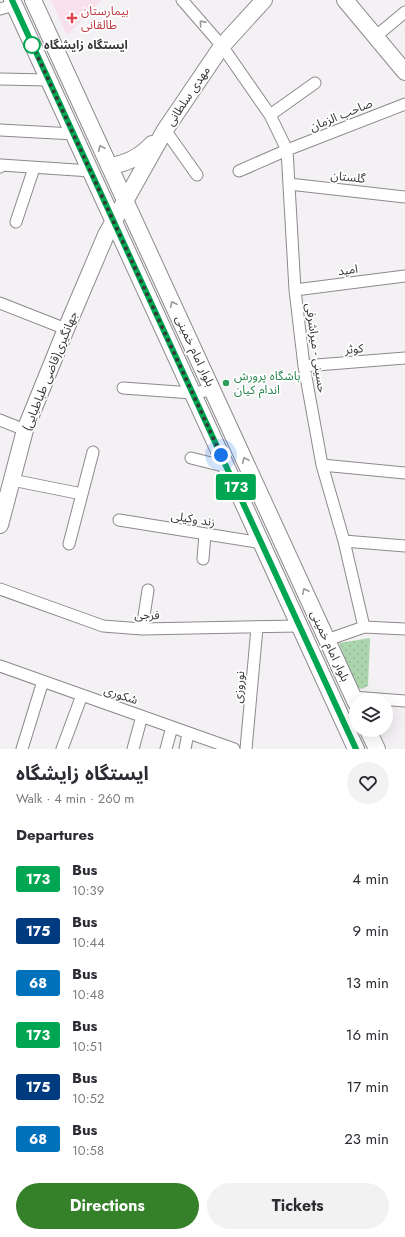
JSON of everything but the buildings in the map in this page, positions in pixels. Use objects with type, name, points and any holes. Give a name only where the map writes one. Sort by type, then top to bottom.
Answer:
[{"type":"main road","name":"بلوار امام خمینی","points":[[33,0],[352,693]]},
{"type":"main road","name":"مهدی سلطانی","points":[[114,221],[165,130],[222,46],[264,0]]},
{"type":"main road","points":[[345,0],[405,72]]},
{"type":"main road","name":"بلوار امام خمینی","points":[[9,5],[74,134],[356,749]]},
{"type":"main road","points":[[109,166],[120,165],[140,156],[165,130]]},
{"type":"main road","name":"جهانگیری(قاضی طباطبایی)","points":[[0,525],[25,430],[106,235],[114,221]]},
{"type":"main road","points":[[371,737],[377,749]]},
{"type":"street","name":"حسینی - میراشرفی","points":[[182,0],[222,46],[270,115],[287,150],[295,290],[304,366],[322,465],[344,541],[364,627]]},
{"type":"street","points":[[375,37],[405,12]]},
{"type":"street","points":[[0,78],[48,80]]},
{"type":"street","points":[[270,115],[315,83]]},
{"type":"street","name":"صاحب الزمان","points":[[239,171],[287,150],[405,104]]},
{"type":"street","points":[[0,130],[74,134]]},
{"type":"street","points":[[165,130],[197,175]]},
{"type":"street","points":[[0,168],[1,165],[91,171]]},
{"type":"street","points":[[16,222],[34,168]]},
{"type":"street","name":"گلستان","points":[[288,184],[405,196]]},
{"type":"street","name":"امید","points":[[295,290],[405,276]]},
{"type":"street","points":[[0,304],[66,329]]},
{"type":"street","name":"کوثر","points":[[304,366],[405,358]]},
{"type":"street","points":[[123,388],[192,392],[212,390]]},
{"type":"street","points":[[0,420],[25,430]]},
{"type":"street","points":[[69,544],[93,452]]},
{"type":"street","points":[[192,458],[227,467]]},
{"type":"street","points":[[322,465],[405,473]]},
{"type":"street","points":[[12,480],[82,494]]},
{"type":"street","name":"زند وکیلی","points":[[119,520],[262,543]]},
{"type":"street","points":[[202,559],[205,534]]},
{"type":"street","points":[[344,541],[405,546]]},
{"type":"street","name":"فرجی","points":[[0,589],[103,626],[142,629],[300,626]]},
{"type":"street","points":[[142,629],[148,590]]},
{"type":"street","points":[[327,640],[364,627],[405,629]]},
{"type":"street","name":"نوروزی","points":[[246,749],[257,628]]},
{"type":"street","name":"شکوری","points":[[0,666],[172,727],[212,745],[234,749]]},
{"type":"street","points":[[22,749],[43,682]]},
{"type":"street","points":[[62,749],[82,695]]},
{"type":"street","points":[[393,701],[405,701]]},
{"type":"street","points":[[133,749],[142,716]]},
{"type":"street","points":[[166,749],[172,727]]},
{"type":"street","points":[[185,749],[188,733]]},
{"type":"shaded area","name":"بیمارستان طالقانی","points":[[51,0],[102,0],[67,35]]},
{"type":"green space","points":[[370,638],[368,686],[362,689],[355,687],[339,643]]},
{"type":"bus line","name":"173","points":[[12,0],[356,749]]},
{"type":"place","name":"بیمارستان طالقانی","points":[[72,18]]},
{"type":"place","name":"ایستگاه زایشگاه","points":[[32,45]]},
{"type":"place","name":"باشگاه پرورش اندام کیان","points":[[226,383]]},
{"type":"route","points":[[32,45],[31,42],[221,455]]}]
